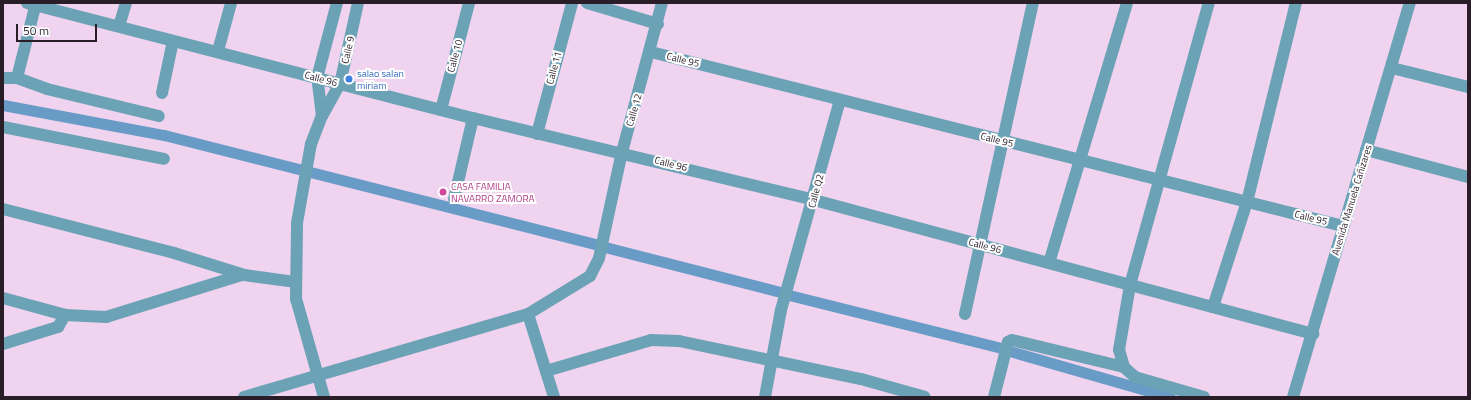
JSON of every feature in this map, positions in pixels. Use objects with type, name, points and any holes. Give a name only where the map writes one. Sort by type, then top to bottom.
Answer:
[{"type":"street","points":[[119,26],[126,3]]},
{"type":"street","points":[[218,51],[231,3]]},
{"type":"street","name":"Calle 9","points":[[322,116],[317,78],[337,3]]},
{"type":"street","name":"Calle 9","points":[[324,397],[296,299],[295,282],[302,193],[311,144],[322,116],[340,84],[358,3]]},
{"type":"street","name":"Calle 10","points":[[441,110],[469,3]]},
{"type":"street","name":"Calle 11","points":[[537,134],[572,3]]},
{"type":"street","points":[[587,3],[658,24]]},
{"type":"street","name":"Calle 12","points":[[244,397],[317,373],[528,314],[590,276],[599,258],[606,218],[622,152],[651,52],[662,3]]},
{"type":"street","points":[[965,314],[979,244],[1004,142],[1034,3]]},
{"type":"street","points":[[1049,263],[1082,159],[1126,3]]},
{"type":"street","points":[[1124,367],[1119,350],[1130,285],[1158,180],[1209,3]]},
{"type":"street","points":[[1213,307],[1247,202],[1296,3]]},
{"type":"street","name":"Avenida Manuela Cañizares","points":[[1293,397],[1313,334],[1343,226],[1392,68],[1410,3]]},
{"type":"street","points":[[17,78],[33,4]]},
{"type":"street","name":"Calle 96","points":[[33,4],[441,110],[537,134],[622,152],[814,200],[1313,334]]},
{"type":"street","points":[[162,93],[173,41]]},
{"type":"street","name":"Calle 95","points":[[651,52],[1004,142],[1082,159],[1158,180],[1343,226]]},
{"type":"street","points":[[1392,68],[1468,87]]},
{"type":"street","points":[[3,78],[17,78],[47,89],[159,116]]},
{"type":"street","name":"Calle Q2","points":[[765,397],[781,310],[814,200],[840,100]]},
{"type":"street","points":[[454,199],[473,118]]},
{"type":"street","points":[[3,126],[164,159]]},
{"type":"street","points":[[1366,150],[1468,177]]},
{"type":"street","points":[[3,209],[174,253],[242,275],[295,282]]},
{"type":"street","points":[[3,298],[65,315],[106,316],[242,275]]},
{"type":"street","points":[[528,314],[554,397]]},
{"type":"street","points":[[3,344],[58,327],[65,315]]},
{"type":"street","points":[[546,371],[651,340],[679,341],[861,379],[925,397]]},
{"type":"street","points":[[994,397],[1008,342],[1012,340],[1124,367],[1135,377],[1204,397]]},
{"type":"waterway","points":[[3,105],[164,135],[598,245]]},
{"type":"waterway","points":[[605,247],[784,293]]},
{"type":"waterway","points":[[789,295],[1001,348]]},
{"type":"waterway","points":[[1013,352],[1170,397]]},
{"type":"place","name":"salao salan miriam","points":[[349,79]]},
{"type":"place","name":"CASA FAMILIA NAVARRO ZAMORA","points":[[443,192]]}]
